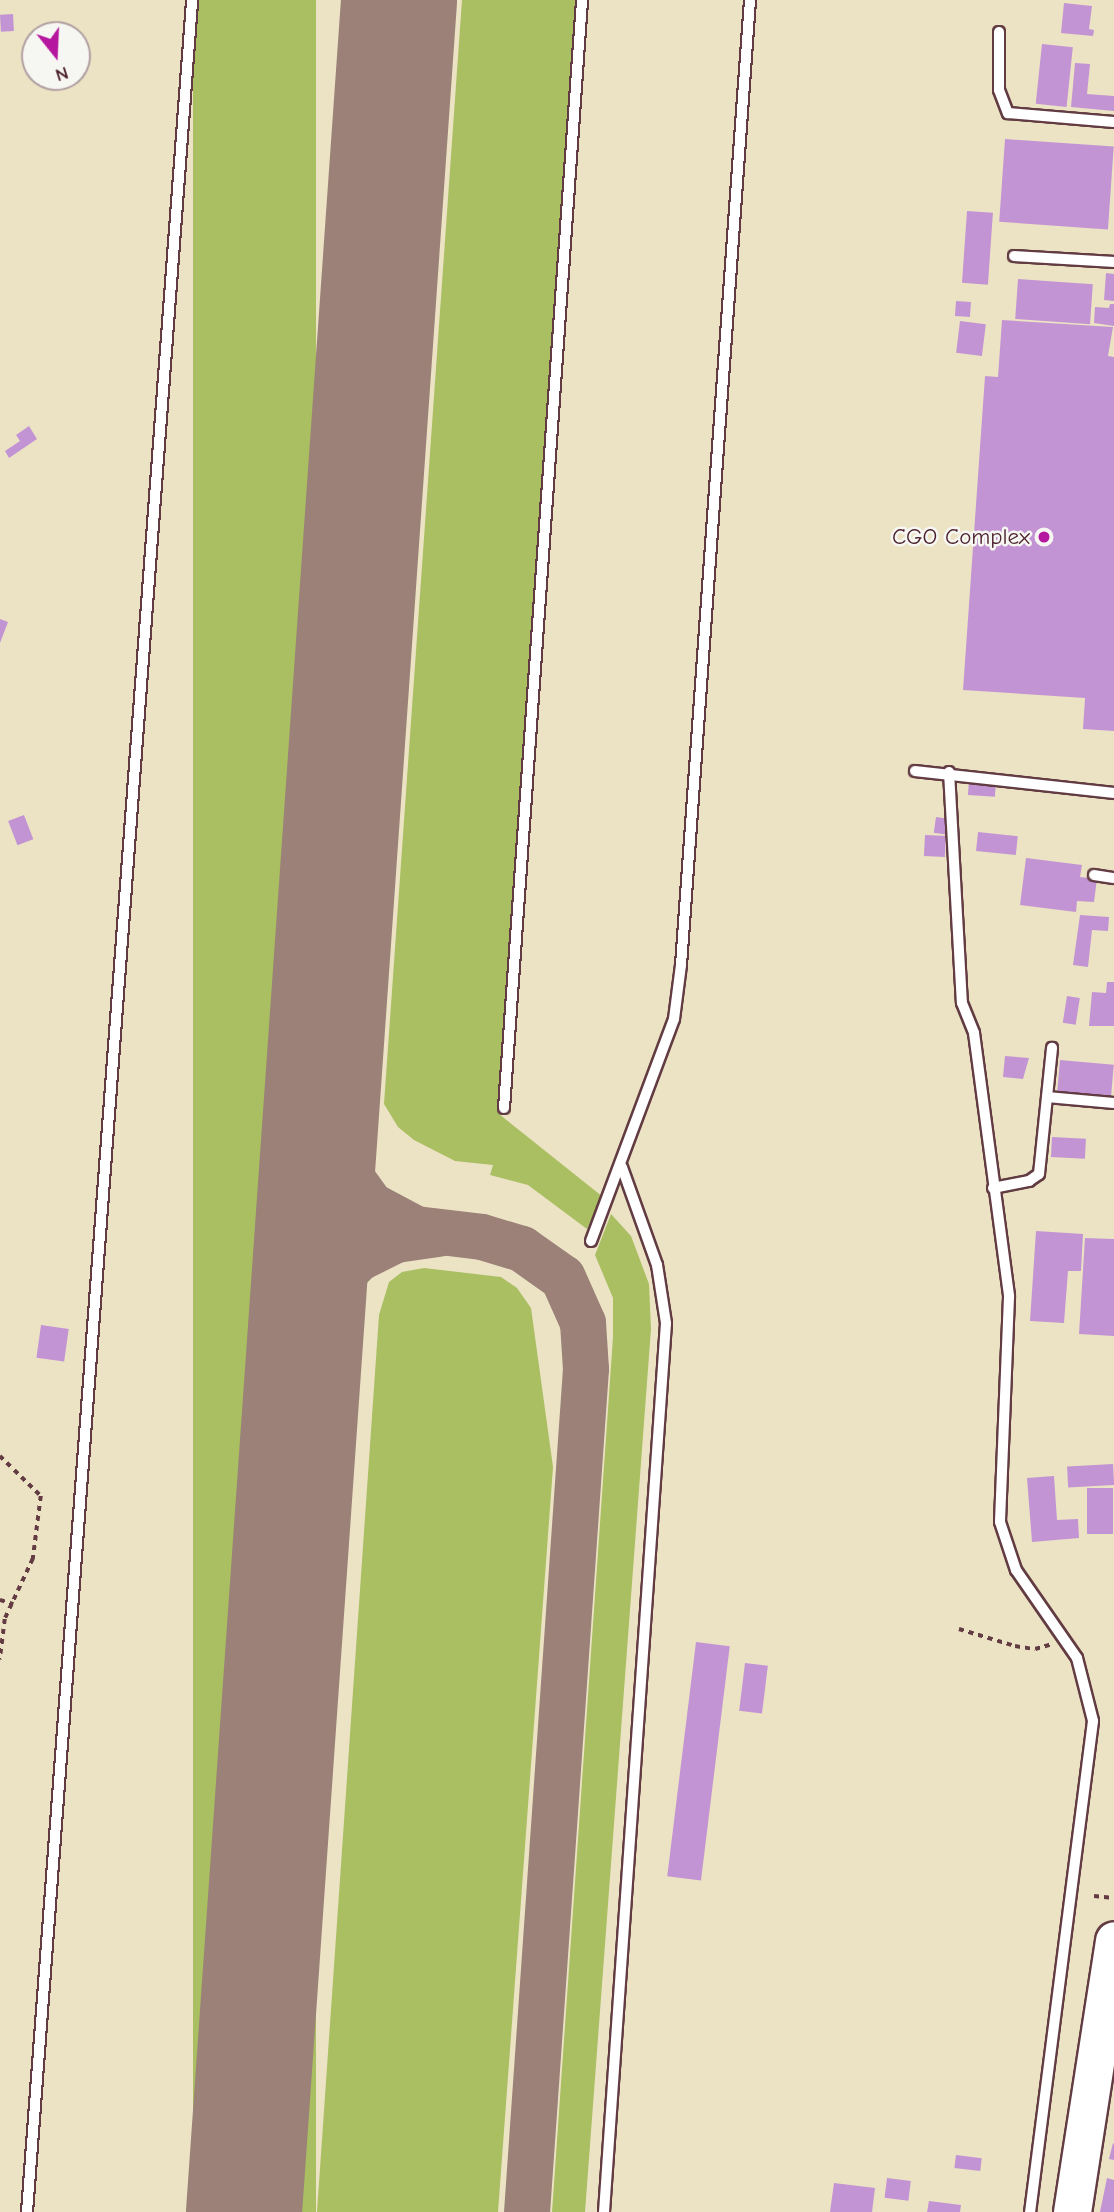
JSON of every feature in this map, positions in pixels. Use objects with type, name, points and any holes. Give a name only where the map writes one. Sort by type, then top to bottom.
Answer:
[{"type":"highway","points":[[1072,2212],[1114,1940]]},
{"type":"lane","points":[[27,2212],[192,0]]},
{"type":"lane","points":[[503,1108],[582,0]]},
{"type":"lane","points":[[591,1241],[622,1167],[674,1019],[681,965],[750,0]]},
{"type":"lane","points":[[999,32],[999,90],[1008,113],[1114,122]]},
{"type":"lane","points":[[1014,256],[1114,262]]},
{"type":"lane","points":[[915,771],[949,772],[1114,793]]},
{"type":"lane","points":[[949,772],[962,1003],[974,1033],[1009,1297],[1000,1521],[1016,1570],[1063,1636],[1086,1681],[1093,1744],[1030,2212]]},
{"type":"lane","points":[[1094,875],[1114,878]]},
{"type":"lane","points":[[993,1188],[1028,1181],[1039,1174],[1052,1048]]},
{"type":"lane","points":[[1047,1097],[1114,1103]]},
{"type":"lane","points":[[604,2212],[666,1322],[657,1265],[622,1167]]},
{"type":"path","points":[[0,1456],[41,1496],[33,1559],[5,1619],[0,1660]]},
{"type":"path","points":[[0,1600],[13,1604]]},
{"type":"path","points":[[959,1629],[1035,1649],[1048,1648],[1063,1636]]},
{"type":"path","points":[[1094,1896],[1114,1898]]},
{"type":"green space","points":[[193,0],[316,0],[316,2212],[193,2212]]},
{"type":"green space","points":[[462,0],[581,0],[499,1114],[603,1197],[587,1229],[528,1185],[490,1175],[493,1165],[455,1161],[414,1140],[398,1127],[384,1104]]},
{"type":"green space","points":[[611,1214],[631,1236],[649,1284],[651,1329],[585,2212],[552,2212],[613,1337],[613,1298],[595,1255]]},
{"type":"green space","points":[[424,1268],[501,1277],[517,1288],[531,1308],[553,1467],[498,2212],[317,2212],[379,1315],[389,1282],[402,1272]]},
{"type":"building","points":[[1064,3],[1092,6],[1089,29],[1094,30],[1093,36],[1061,33]]},
{"type":"building","points":[[13,14],[14,31],[1,32],[0,15]]},
{"type":"building","points":[[1042,44],[1073,47],[1067,107],[1036,104]]},
{"type":"building","points":[[1075,63],[1090,64],[1087,94],[1114,96],[1114,111],[1071,107]]},
{"type":"building","points":[[1005,139],[1114,147],[1108,229],[999,222]]},
{"type":"building","points":[[967,211],[993,213],[988,285],[962,283]]},
{"type":"building","points":[[1106,273],[1114,274],[1114,301],[1104,300]]},
{"type":"building","points":[[1018,279],[1093,284],[1090,324],[1015,319]]},
{"type":"building","points":[[956,301],[971,302],[970,317],[955,316]]},
{"type":"building","points":[[1110,304],[1114,304],[1114,326],[1094,323],[1095,307],[1109,308]]},
{"type":"building","name":"CGO Complex","points":[[1002,320],[1113,327],[1108,356],[1114,357],[1114,731],[1083,729],[1085,698],[963,690],[985,376],[998,377]]},
{"type":"building","points":[[960,321],[986,324],[982,356],[956,353]]},
{"type":"building","points":[[29,426],[37,439],[9,458],[5,451],[20,441],[16,435]]},
{"type":"building","points":[[0,619],[8,622],[0,643]]},
{"type":"building","points":[[969,780],[996,782],[995,797],[968,795]]},
{"type":"building","points":[[24,815],[33,839],[17,845],[8,821]]},
{"type":"building","points":[[936,817],[950,819],[948,835],[934,833]]},
{"type":"building","points":[[978,832],[1018,836],[1016,855],[976,851]]},
{"type":"building","points":[[925,835],[946,836],[945,857],[924,856]]},
{"type":"building","points":[[1026,858],[1082,865],[1080,877],[1097,879],[1094,902],[1077,901],[1076,912],[1020,905]]},
{"type":"building","points":[[1080,915],[1109,917],[1108,931],[1092,930],[1088,967],[1073,965]]},
{"type":"building","points":[[1107,982],[1114,982],[1114,1026],[1089,1026],[1092,992],[1106,993]]},
{"type":"building","points":[[1067,996],[1080,998],[1076,1025],[1063,1023]]},
{"type":"building","points":[[1005,1056],[1029,1058],[1023,1079],[1003,1077]]},
{"type":"building","points":[[1060,1060],[1114,1065],[1111,1097],[1057,1092]]},
{"type":"building","points":[[1052,1137],[1086,1139],[1085,1159],[1051,1157]]},
{"type":"building","points":[[1036,1231],[1083,1234],[1081,1271],[1068,1271],[1064,1323],[1030,1321]]},
{"type":"building","points":[[1085,1238],[1114,1239],[1114,1336],[1079,1334]]},
{"type":"building","points":[[41,1325],[69,1329],[64,1362],[36,1358]]},
{"type":"building","points":[[1113,1464],[1114,1485],[1068,1487],[1067,1466]]},
{"type":"building","points":[[1054,1476],[1057,1520],[1078,1519],[1079,1538],[1032,1542],[1027,1478]]},
{"type":"building","points":[[1087,1488],[1113,1488],[1113,1534],[1087,1534]]},
{"type":"building","points":[[696,1642],[730,1646],[701,1880],[667,1876]]},
{"type":"building","points":[[745,1663],[768,1666],[762,1713],[739,1711]]},
{"type":"building","points":[[1114,2144],[1114,2160],[1109,2159]]},
{"type":"building","points":[[956,2155],[982,2158],[980,2171],[954,2168]]},
{"type":"building","points":[[887,2178],[911,2181],[908,2201],[885,2198]]},
{"type":"building","points":[[1107,2178],[1114,2180],[1114,2212],[1100,2212]]},
{"type":"building","points":[[834,2183],[875,2188],[872,2212],[830,2212]]},
{"type":"building","points":[[929,2201],[961,2205],[960,2212],[927,2212]]},
{"type":"taxiway","points":[[322,1137],[371,1205],[416,1229],[482,1237],[522,1249],[563,1278],[583,1323],[586,1369],[527,2212]]},
{"type":"taxiway","points":[[307,1341],[331,1287],[358,1259],[396,1240],[438,1234]]},
{"type":"runway","points":[[244,2212],[399,0]]},
{"type":"place","name":"CGO Complex","points":[[1044,537]]}]
